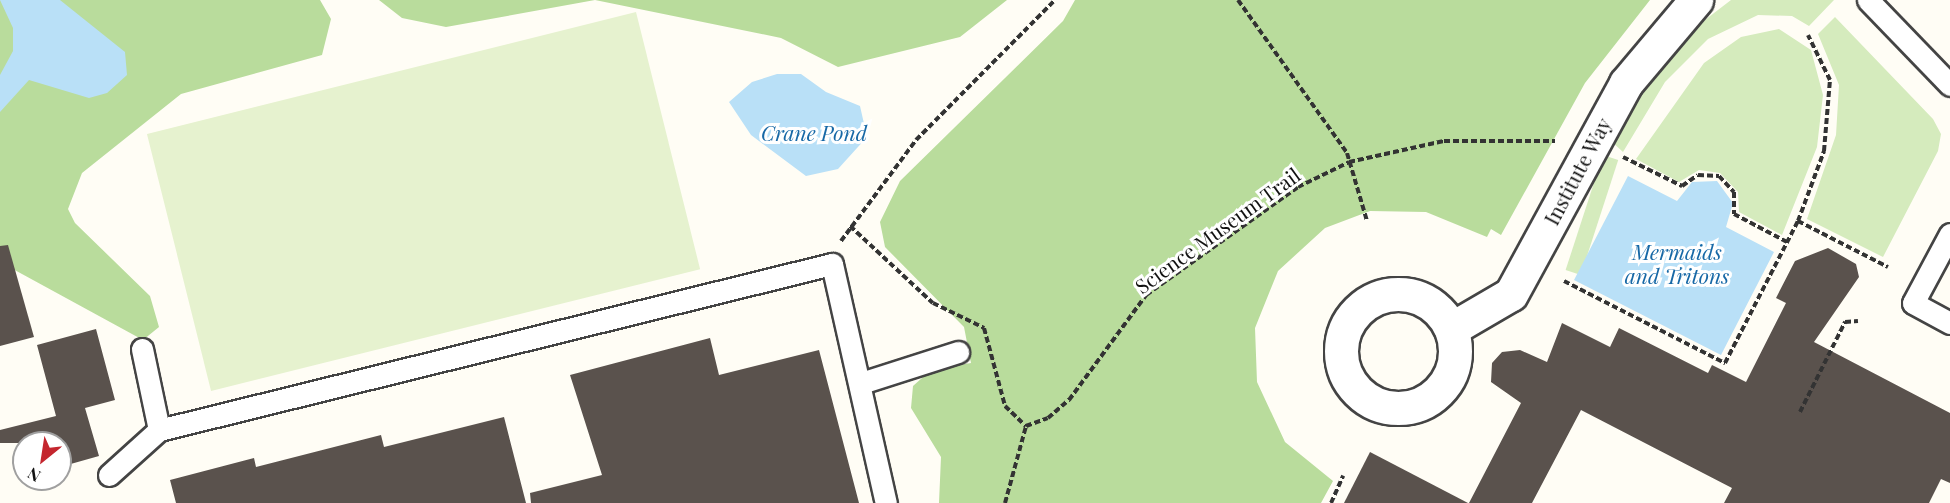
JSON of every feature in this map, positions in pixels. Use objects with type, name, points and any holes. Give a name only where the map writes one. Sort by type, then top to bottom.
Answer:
[{"type":"street","name":"Institute Way","points":[[1451,328],[1511,294],[1626,83],[1696,0]]},
{"type":"lane","points":[[1868,0],[1945,70]]},
{"type":"lane","points":[[1950,234],[1913,303],[1950,323]]},
{"type":"lane","points":[[109,475],[159,430],[832,264],[861,383],[886,503]]},
{"type":"lane","points":[[142,349],[159,430]]},
{"type":"lane","points":[[861,383],[958,352]]},
{"type":"path","points":[[832,264],[850,226],[916,140],[1055,0]]},
{"type":"path","points":[[1238,0],[1323,114],[1349,162],[1367,220]]},
{"type":"path","points":[[1564,280],[1725,363],[1798,221],[1820,165],[1831,111],[1828,71],[1808,35]]},
{"type":"path","name":"Science Museum Trail","points":[[1026,426],[1048,418],[1069,399],[1146,295],[1298,187],[1349,162],[1444,141],[1555,141]]},
{"type":"path","points":[[1618,154],[1682,186],[1698,175],[1719,176],[1734,192],[1734,214],[1787,242]]},
{"type":"path","points":[[1798,221],[1888,267]]},
{"type":"path","points":[[850,226],[933,303],[984,328],[1005,406],[1026,426],[1005,503]]},
{"type":"path","points":[[1800,412],[1845,322],[1858,321]]},
{"type":"path","points":[[1331,503],[1343,476]]},
{"type":"green space","points":[[0,0],[320,0],[331,19],[322,55],[181,94],[82,173],[68,209],[75,223],[150,296],[159,327],[143,340],[0,262]]},
{"type":"green space","points":[[379,0],[595,0],[446,27],[402,18]]},
{"type":"green space","points":[[595,0],[1007,0],[960,37],[838,67],[781,38]]},
{"type":"green space","points":[[1075,0],[1650,0],[1585,83],[1501,235],[1491,229],[1487,237],[1426,212],[1370,211],[1325,228],[1278,271],[1255,328],[1257,382],[1285,442],[1333,481],[1321,503],[939,503],[941,457],[911,408],[913,386],[931,370],[971,363],[964,327],[885,247],[880,222],[900,181],[1063,21]]},
{"type":"green space","points":[[1731,0],[1834,0],[1809,26],[1792,16],[1758,15],[1708,39],[1665,82],[1623,152],[1611,141],[1652,76],[1688,33]]},
{"type":"green space","points":[[636,12],[700,269],[211,391],[147,134]]},
{"type":"green space","points":[[1835,17],[1933,119],[1941,134],[1938,151],[1883,257],[1807,219],[1836,135],[1839,85],[1818,34]]},
{"type":"green space","points":[[1779,29],[1811,50],[1823,95],[1817,147],[1782,235],[1739,212],[1738,192],[1720,173],[1699,170],[1679,182],[1636,159],[1704,63],[1741,37]]},
{"type":"green space","points":[[1603,155],[1618,160],[1581,275],[1566,270]]},
{"type":"water","points":[[0,0],[60,0],[125,52],[127,75],[107,93],[89,98],[29,80],[0,112],[0,75],[13,51],[13,28]]},
{"type":"water","name":"Crane Pond","points":[[777,74],[801,74],[826,92],[860,106],[867,137],[838,169],[806,176],[751,135],[729,102],[752,82]]},
{"type":"water","name":"Mermaids and Tritons","points":[[1628,176],[1677,201],[1692,182],[1717,181],[1733,203],[1726,227],[1774,252],[1721,355],[1574,280]]},
{"type":"building","points":[[8,245],[34,337],[0,346],[0,246]]},
{"type":"building","points":[[1828,248],[1856,264],[1859,277],[1814,342],[1950,413],[1950,483],[1941,479],[1929,503],[1724,503],[1732,488],[1581,410],[1532,503],[1469,503],[1521,403],[1491,382],[1492,363],[1502,352],[1520,350],[1547,362],[1562,323],[1610,347],[1619,328],[1708,373],[1712,365],[1746,382],[1786,303],[1776,298],[1795,261]]},
{"type":"building","points":[[96,329],[115,400],[85,408],[99,456],[72,464],[72,431],[12,431],[12,443],[0,443],[0,430],[56,416],[37,345]]},
{"type":"building","points":[[710,338],[719,375],[819,350],[859,503],[531,503],[530,493],[602,475],[570,375]]},
{"type":"building","points":[[504,417],[526,503],[176,503],[170,480],[254,458],[256,467],[381,435],[384,447]]},
{"type":"building","points":[[1370,452],[1468,503],[1344,503]]}]
